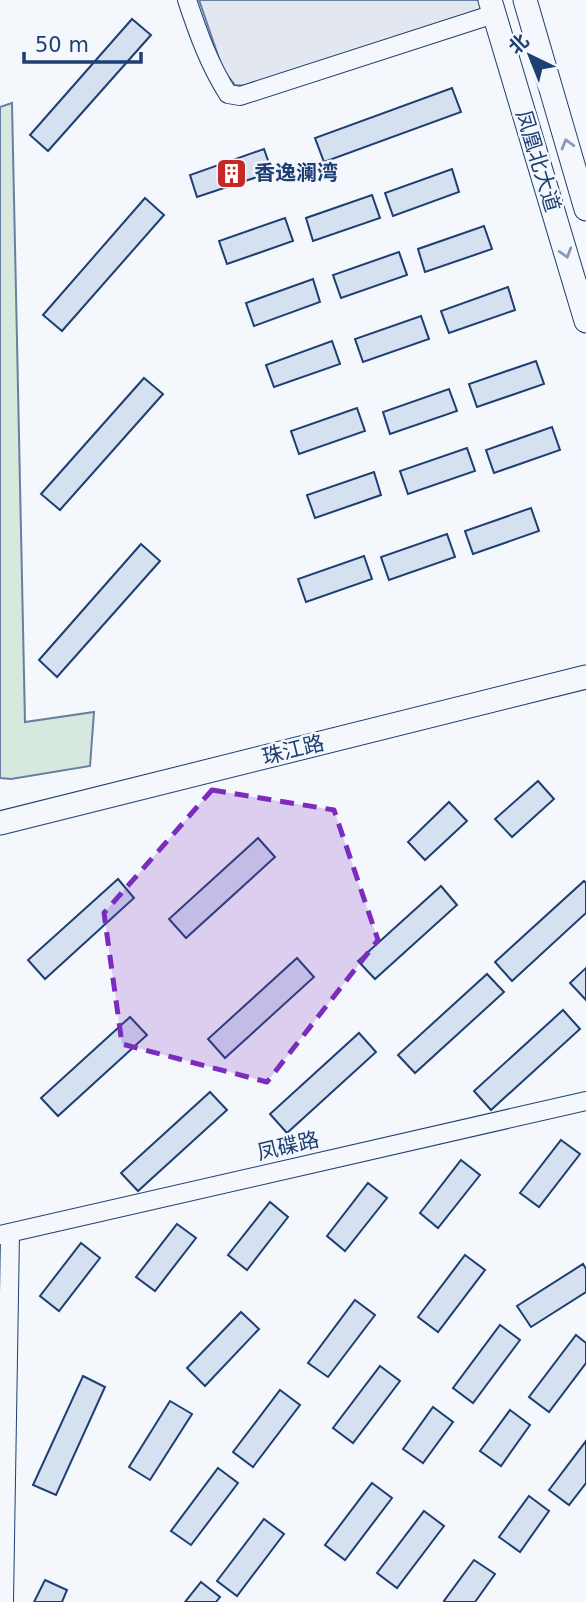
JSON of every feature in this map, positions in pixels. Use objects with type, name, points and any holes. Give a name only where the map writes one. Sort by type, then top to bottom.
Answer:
[{"type":"main road","name":"凤凰北大道","points":[[525,0],[586,209]]},
{"type":"main road","name":"凤凰北大道","points":[[492,7],[586,321]]},
{"type":"main road","name":"珠江路","points":[[0,823],[586,677]]},
{"type":"street","points":[[187,0],[202,46],[216,76],[228,94],[240,96],[492,7]]},
{"type":"street","name":"凤碟路","points":[[5,1234],[586,1101]]},
{"type":"street","points":[[4,1602],[5,1234]]},
{"type":"highlighted area","points":[[212,790],[334,810],[378,940],[267,1082],[122,1044],[104,913]]},
{"type":"shaded area","points":[[199,0],[481,0],[483,10],[246,86],[235,85],[223,70]]},
{"type":"shaded area","points":[[12,103],[25,722],[94,712],[90,766],[11,779],[0,778],[0,107]]},
{"type":"building","points":[[132,19],[151,35],[48,151],[30,135]]},
{"type":"building","points":[[452,88],[461,112],[324,162],[315,138]]},
{"type":"building","name":"香逸澜湾","points":[[264,149],[272,172],[197,197],[190,175]]},
{"type":"building","points":[[452,169],[459,192],[393,216],[385,193]]},
{"type":"building","points":[[372,195],[380,218],[313,241],[306,218]]},
{"type":"building","points":[[145,198],[164,215],[62,331],[43,315]]},
{"type":"building","points":[[285,218],[293,241],[227,264],[219,241]]},
{"type":"building","points":[[484,226],[492,249],[425,272],[418,249]]},
{"type":"building","points":[[399,252],[407,275],[341,298],[333,275]]},
{"type":"building","points":[[313,279],[320,302],[254,326],[246,303]]},
{"type":"building","points":[[508,287],[515,310],[449,333],[441,311]]},
{"type":"building","points":[[421,316],[429,339],[363,362],[355,339]]},
{"type":"building","points":[[332,341],[340,364],[274,387],[266,365]]},
{"type":"building","points":[[536,361],[544,384],[477,407],[469,384]]},
{"type":"building","points":[[144,378],[163,394],[60,510],[41,494]]},
{"type":"building","points":[[449,389],[457,411],[390,434],[383,412]]},
{"type":"building","points":[[357,408],[365,431],[299,454],[291,431]]},
{"type":"building","points":[[552,427],[560,450],[494,473],[486,450]]},
{"type":"building","points":[[467,448],[475,471],[408,494],[400,471]]},
{"type":"building","points":[[374,472],[381,495],[315,518],[307,495]]},
{"type":"building","points":[[531,508],[539,531],[473,554],[465,531]]},
{"type":"building","points":[[447,534],[455,557],[389,580],[381,557]]},
{"type":"building","points":[[141,544],[160,561],[57,677],[39,660]]},
{"type":"building","points":[[364,556],[372,579],[306,602],[298,579]]},
{"type":"building","points":[[538,781],[554,799],[512,837],[495,819]]},
{"type":"building","points":[[449,802],[467,821],[425,860],[408,842]]},
{"type":"building","points":[[258,838],[275,857],[186,938],[169,919]]},
{"type":"building","points":[[118,879],[134,898],[45,979],[28,960]]},
{"type":"building","points":[[584,881],[586,913],[512,981],[495,962]]},
{"type":"building","points":[[441,886],[457,905],[375,979],[358,961]]},
{"type":"building","points":[[297,958],[314,977],[225,1058],[208,1039]]},
{"type":"building","points":[[586,968],[586,1000],[570,983]]},
{"type":"building","points":[[487,974],[504,992],[415,1073],[398,1055]]},
{"type":"building","points":[[563,1010],[580,1029],[491,1110],[474,1091]]},
{"type":"building","points":[[130,1017],[147,1035],[58,1116],[41,1098]]},
{"type":"building","points":[[359,1033],[376,1052],[287,1133],[270,1114]]},
{"type":"building","points":[[210,1092],[227,1110],[138,1191],[121,1173]]},
{"type":"building","points":[[561,1140],[580,1154],[539,1207],[520,1193]]},
{"type":"building","points":[[461,1160],[480,1175],[438,1228],[420,1213]]},
{"type":"building","points":[[368,1183],[387,1198],[345,1251],[327,1236]]},
{"type":"building","points":[[270,1202],[288,1217],[247,1270],[228,1255]]},
{"type":"building","points":[[177,1224],[196,1238],[155,1291],[136,1277]]},
{"type":"building","points":[[81,1243],[100,1258],[59,1311],[40,1296]]},
{"type":"building","points":[[465,1255],[485,1270],[438,1332],[418,1317]]},
{"type":"building","points":[[583,1264],[586,1269],[586,1292],[531,1327],[517,1306]]},
{"type":"building","points":[[355,1300],[375,1315],[328,1377],[308,1363]]},
{"type":"building","points":[[241,1312],[259,1329],[205,1386],[187,1368]]},
{"type":"building","points":[[500,1325],[520,1340],[473,1403],[453,1388]]},
{"type":"building","points":[[576,1335],[586,1343],[586,1363],[549,1412],[529,1397]]},
{"type":"building","points":[[380,1366],[400,1381],[353,1443],[333,1428]]},
{"type":"building","points":[[83,1376],[105,1387],[56,1495],[33,1485]]},
{"type":"building","points":[[280,1390],[300,1405],[253,1467],[233,1452]]},
{"type":"building","points":[[170,1401],[192,1414],[150,1480],[129,1467]]},
{"type":"building","points":[[433,1407],[453,1422],[423,1463],[403,1449]]},
{"type":"building","points":[[510,1410],[530,1425],[501,1466],[480,1451]]},
{"type":"building","points":[[586,1441],[586,1483],[569,1505],[549,1490]]},
{"type":"building","points":[[218,1468],[238,1483],[191,1545],[171,1531]]},
{"type":"building","points":[[372,1483],[392,1498],[345,1560],[325,1545]]},
{"type":"building","points":[[529,1496],[549,1511],[520,1552],[499,1537]]},
{"type":"building","points":[[424,1511],[444,1526],[397,1588],[377,1573]]},
{"type":"building","points":[[264,1519],[284,1534],[237,1596],[217,1581]]},
{"type":"building","points":[[474,1560],[495,1574],[475,1602],[444,1601]]},
{"type":"building","points":[[45,1580],[67,1590],[62,1602],[34,1602]]},
{"type":"building","points":[[201,1582],[220,1597],[216,1602],[185,1602]]},
{"type":"place","name":"香逸澜湾","points":[[231,173]]}]
